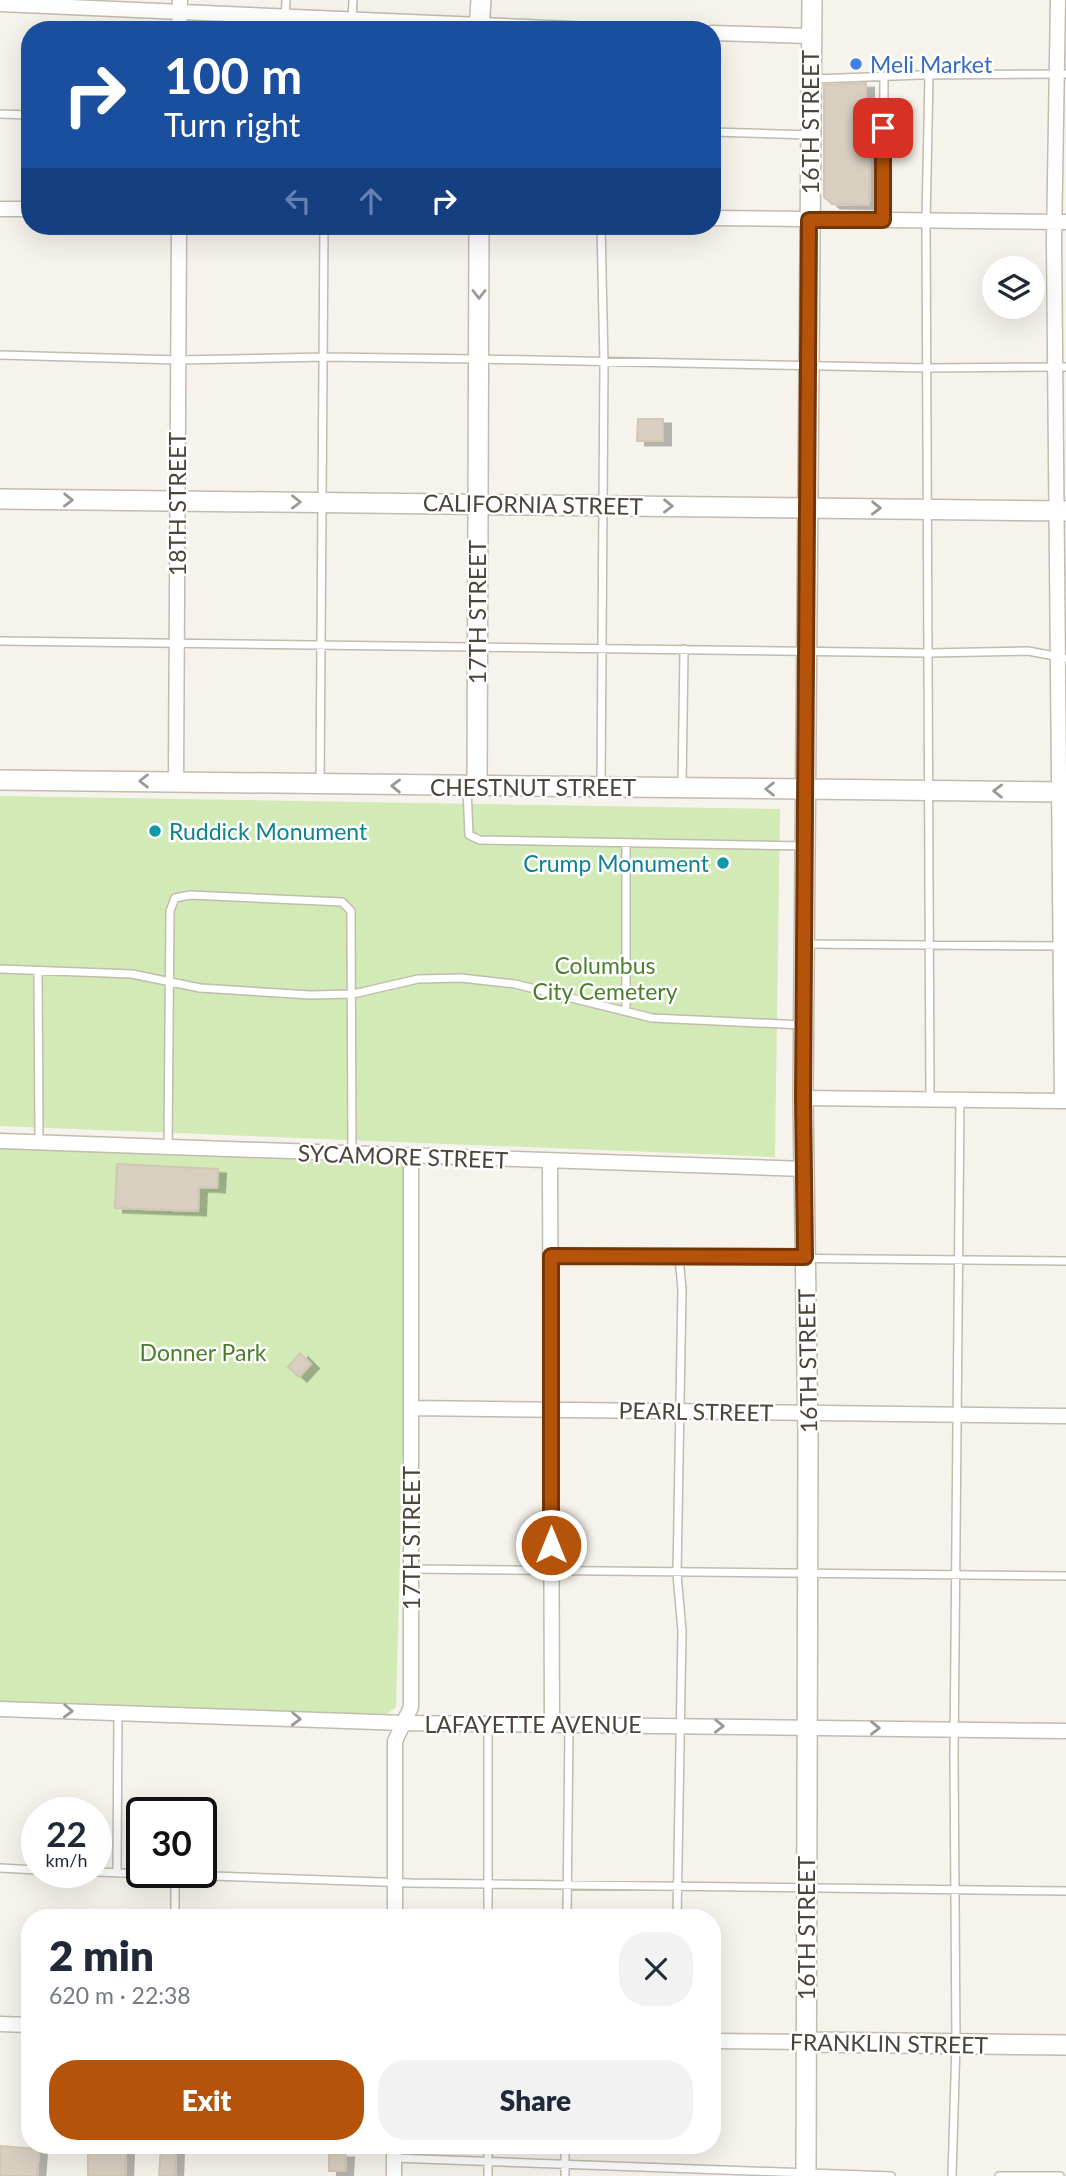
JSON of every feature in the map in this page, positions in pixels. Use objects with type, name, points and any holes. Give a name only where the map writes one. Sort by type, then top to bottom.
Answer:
[{"type":"street","points":[[480,21],[481,0]]},
{"type":"street","name":"16TH STREET","points":[[806,2175],[807,1412],[803,1025],[811,0]]},
{"type":"street","points":[[803,1098],[1064,1101],[1061,74],[1058,0]]},
{"type":"street","points":[[0,5],[179,7],[285,18],[352,21]]},
{"type":"street","points":[[721,33],[810,36]]},
{"type":"street","points":[[0,209],[21,209]]},
{"type":"street","points":[[721,218],[1060,222]]},
{"type":"street","name":"18TH STREET","points":[[176,781],[179,235]]},
{"type":"street","name":"17TH STREET","points":[[472,787],[477,645],[479,235]]},
{"type":"street","name":"CALIFORNIA STREET","points":[[0,499],[1061,511]]},
{"type":"street","name":"CHESTNUT STREET","points":[[0,780],[1063,792]]},
{"type":"street","name":"SYCAMORE STREET","points":[[0,1141],[805,1169]]},
{"type":"street","name":"17TH STREET","points":[[395,1909],[395,1741],[411,1707],[411,1155]]},
{"type":"street","points":[[550,1161],[552,1723]]},
{"type":"street","name":"PEARL STREET","points":[[411,1409],[1066,1416]]},
{"type":"street","name":"LAFAYETTE AVENUE","points":[[0,1709],[404,1723],[1066,1731]]},
{"type":"street","points":[[0,2024],[21,2025]]},
{"type":"street","name":"FRANKLIN STREET","points":[[721,2041],[1066,2045]]},
{"type":"street","points":[[394,2154],[394,2176]]},
{"type":"lane","points":[[285,18],[286,0]]},
{"type":"lane","points":[[352,21],[353,0]]},
{"type":"lane","points":[[810,79],[1061,74]]},
{"type":"lane","points":[[929,75],[926,221],[930,1099]]},
{"type":"lane","points":[[883,220],[884,76]]},
{"type":"lane","points":[[0,114],[21,115]]},
{"type":"lane","points":[[721,132],[810,135]]},
{"type":"lane","points":[[320,784],[324,235]]},
{"type":"lane","points":[[601,235],[604,363],[601,788]]},
{"type":"lane","points":[[0,355],[178,360],[324,357],[928,368],[1061,367]]},
{"type":"lane","points":[[0,641],[176,641],[322,646],[477,645],[929,653],[1028,650],[1062,658]]},
{"type":"lane","points":[[682,788],[684,649]]},
{"type":"lane","points":[[472,787],[469,835],[480,840],[805,846]]},
{"type":"lane","points":[[626,844],[626,1011]]},
{"type":"lane","points":[[168,1147],[167,980],[170,911],[175,898],[190,895],[342,902],[351,911],[354,994],[352,1154]]},
{"type":"lane","points":[[804,944],[1063,946]]},
{"type":"lane","points":[[0,969],[132,974],[200,988],[354,994],[418,979],[461,978],[515,984],[652,1018],[803,1025]]},
{"type":"lane","points":[[38,971],[39,1143]]},
{"type":"lane","points":[[953,2176],[956,2044],[954,1729],[960,1100]]},
{"type":"lane","points":[[551,1256],[1066,1261]]},
{"type":"lane","points":[[677,1909],[682,1632],[677,1574],[682,1289],[679,1257]]},
{"type":"lane","points":[[411,1569],[677,1574],[1066,1576]]},
{"type":"lane","points":[[117,1873],[118,1713]]},
{"type":"lane","points":[[488,1723],[488,1909]]},
{"type":"lane","points":[[567,1909],[569,1724]]},
{"type":"lane","points":[[0,1868],[21,1869]]},
{"type":"lane","points":[[112,1873],[126,1873]]},
{"type":"lane","points":[[217,1877],[395,1883],[1066,1891]]},
{"type":"lane","points":[[175,1888],[175,1909]]},
{"type":"lane","points":[[415,2154],[678,2172],[891,2176]]},
{"type":"lane","points":[[488,2154],[488,2176]]},
{"type":"lane","points":[[565,2154],[565,2176]]},
{"type":"lane","points":[[999,2176],[1060,2176]]},
{"type":"green space","name":"Columbus City Cemetery","points":[[0,796],[780,809],[775,1157],[0,1126]]},
{"type":"green space","name":"Donner Park","points":[[0,1141],[411,1155],[396,1707],[377,1722],[0,1709]]},
{"type":"building","points":[[866,83],[866,157],[870,157],[869,205],[832,204],[824,197],[824,85]]},
{"type":"building","points":[[638,419],[663,419],[663,441],[637,441]]},
{"type":"building","points":[[117,1164],[218,1169],[217,1188],[199,1187],[198,1211],[115,1208]]},
{"type":"building","points":[[300,1353],[311,1364],[299,1377],[288,1367]]},
{"type":"building","points":[[0,2146],[21,2148],[21,2154],[39,2154],[37,2176],[0,2176]]},
{"type":"building","points":[[88,2154],[126,2154],[125,2176],[88,2176]]},
{"type":"building","points":[[160,2154],[176,2154],[175,2176],[159,2176]]},
{"type":"building","points":[[329,2154],[346,2154],[345,2171],[329,2171]]},
{"type":"place","name":"Meli Market","points":[[856,64]]},
{"type":"place","name":"Ruddick Monument","points":[[155,831]]},
{"type":"place","name":"Crump Monument","points":[[723,863]]},
{"type":"route","points":[[551,1545],[551,1256],[805,1257],[803,1098],[809,220],[883,220],[883,128]]}]
